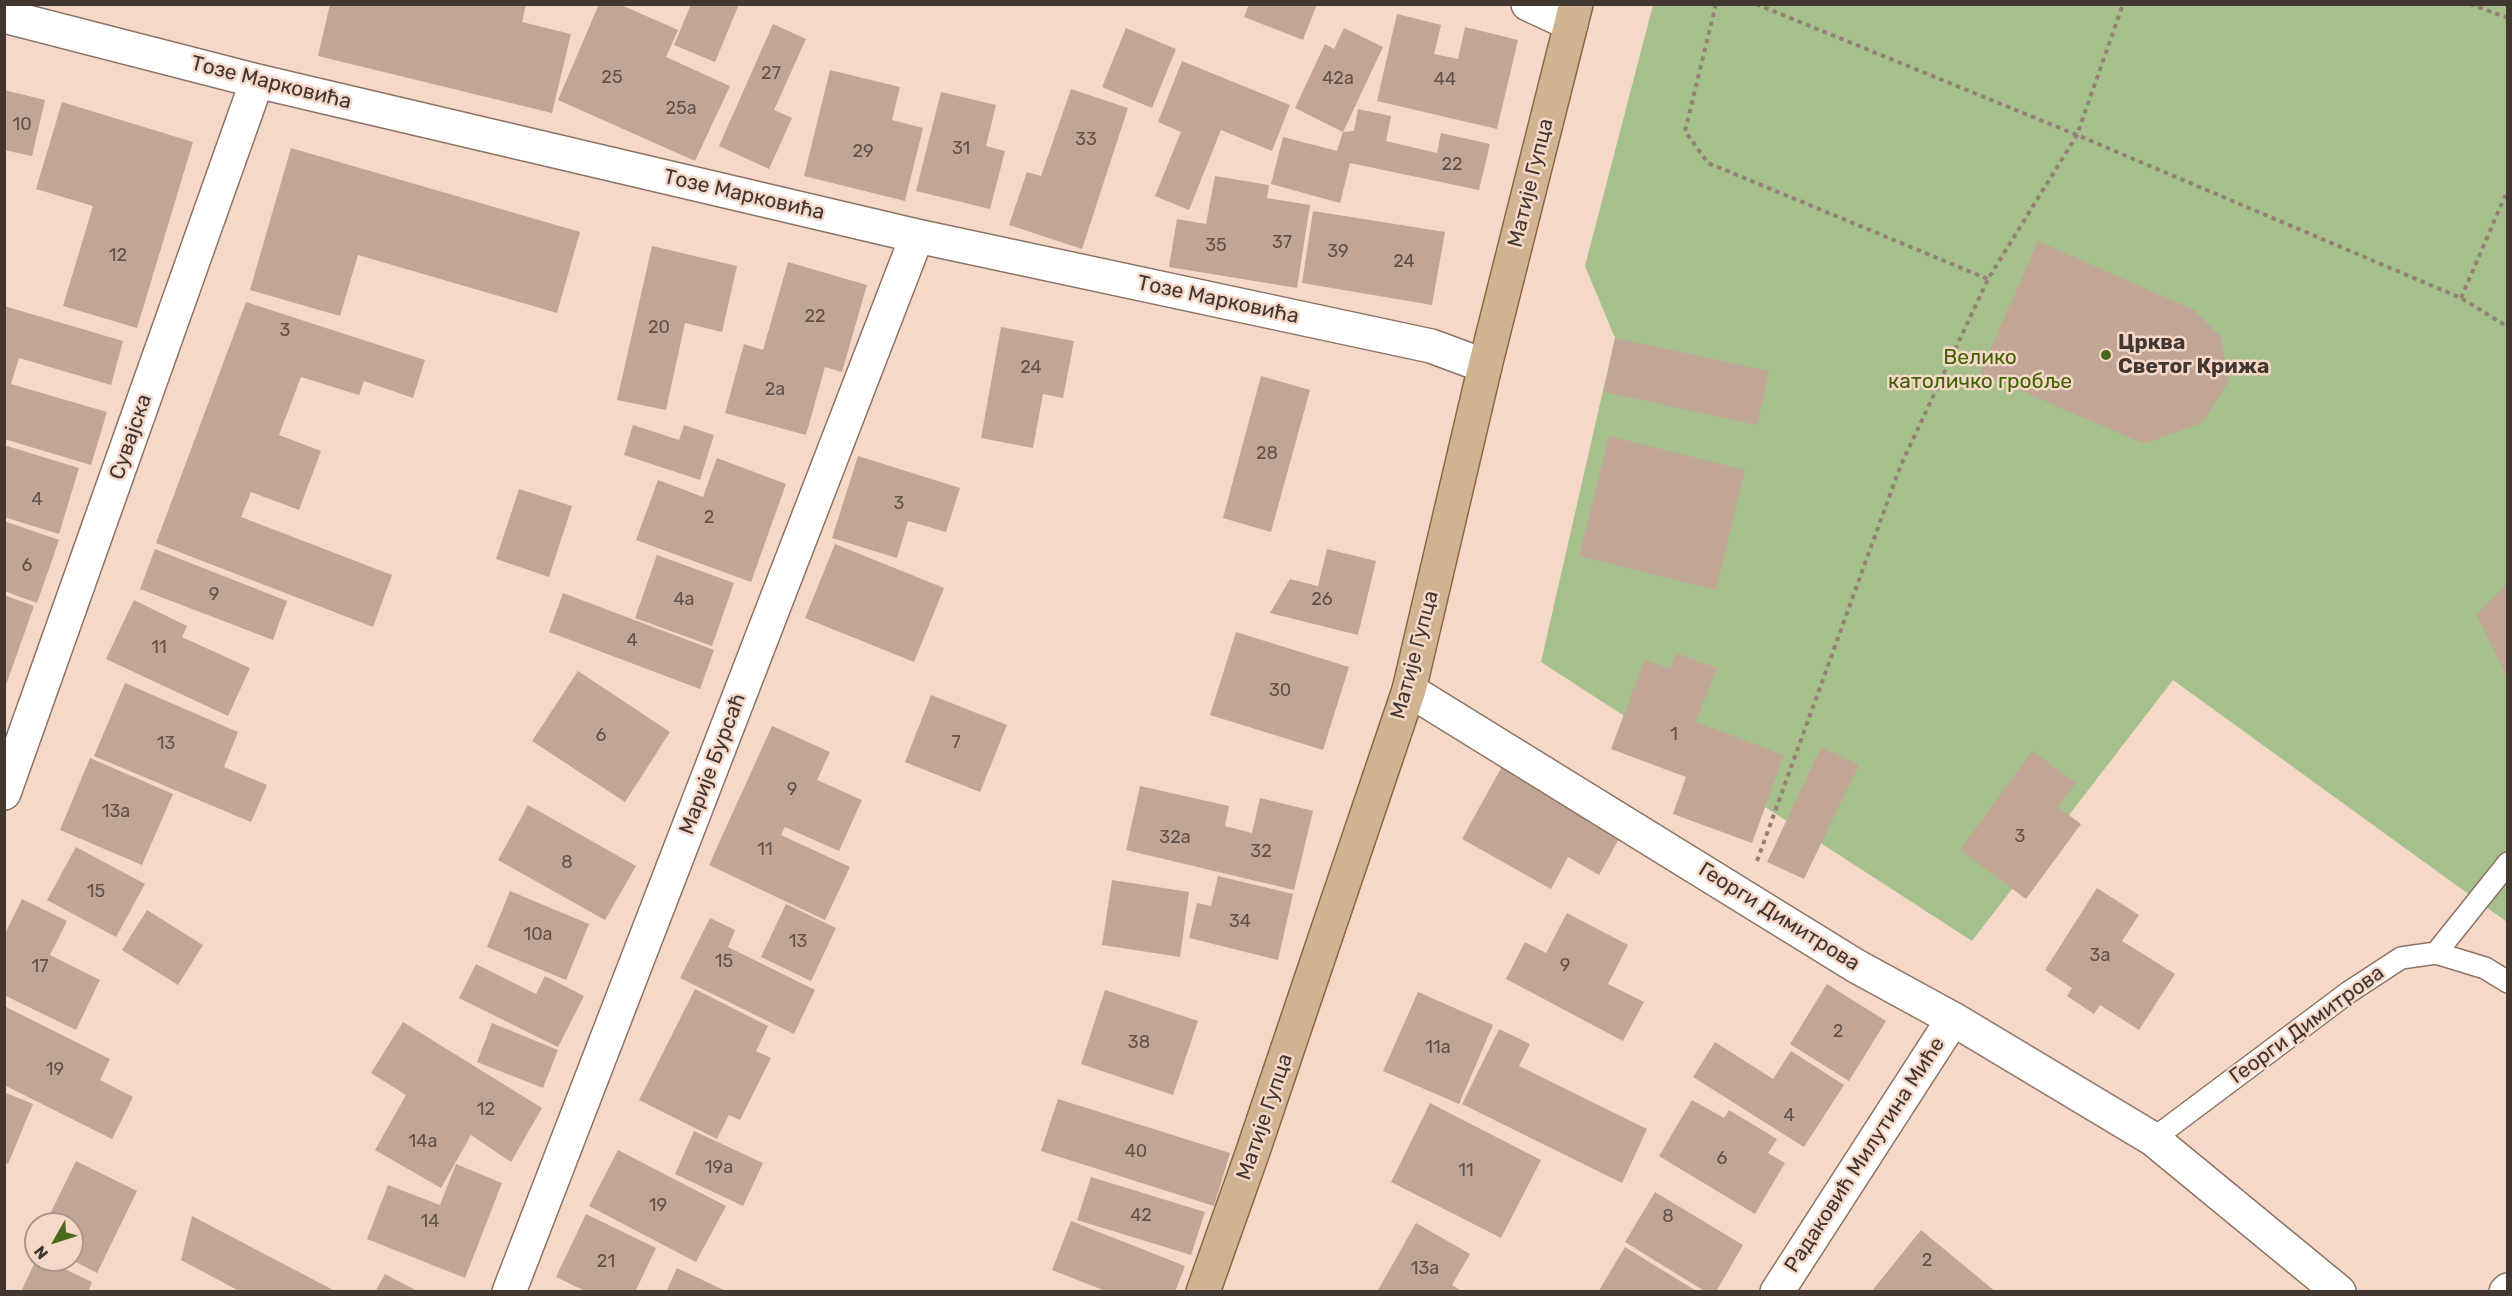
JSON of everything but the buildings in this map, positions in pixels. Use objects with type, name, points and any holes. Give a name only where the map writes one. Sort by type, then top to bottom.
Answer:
[{"type":"main road","name":"Матије Гупца","points":[[1203,1292],[1256,1143],[1409,690],[1485,366],[1574,14]]},
{"type":"street","points":[[1528,4],[1574,14]]},
{"type":"street","name":"Тозе Марковића","points":[[4,16],[256,81],[917,236],[1431,346],[1485,366]]},
{"type":"street","name":"Сувајска","points":[[4,793],[256,81]]},
{"type":"street","name":"Марије Бурсаћ","points":[[509,1292],[917,236]]},
{"type":"street","name":"Георги Димитрова","points":[[1409,690],[1856,966],[1953,1019],[2153,1139],[2339,1292]]},
{"type":"street","name":"Радаковић Милутина Миће","points":[[1777,1292],[1953,1019]]},
{"type":"lane","points":[[2436,953],[2508,863]]},
{"type":"lane","name":"Георги Димитрова","points":[[2153,1139],[2349,992],[2401,958],[2436,953],[2485,968],[2508,982]]},
{"type":"path","points":[[1716,4],[1685,131],[1708,163],[1988,279]]},
{"type":"path","points":[[1756,4],[2077,135],[2461,298],[2508,327]]},
{"type":"path","points":[[1745,896],[1900,467],[1988,279],[2077,135],[2123,4]]},
{"type":"path","points":[[2470,4],[2508,18]]},
{"type":"path","points":[[2461,298],[2508,189]]},
{"type":"green space","name":"Велико католичко гробље","points":[[1653,5],[2507,5],[2507,922],[2173,680],[1972,941],[1541,662],[1615,338],[1585,266]]},
{"type":"place","name":"Црква Светог Крижа","points":[[2106,355]]}]
